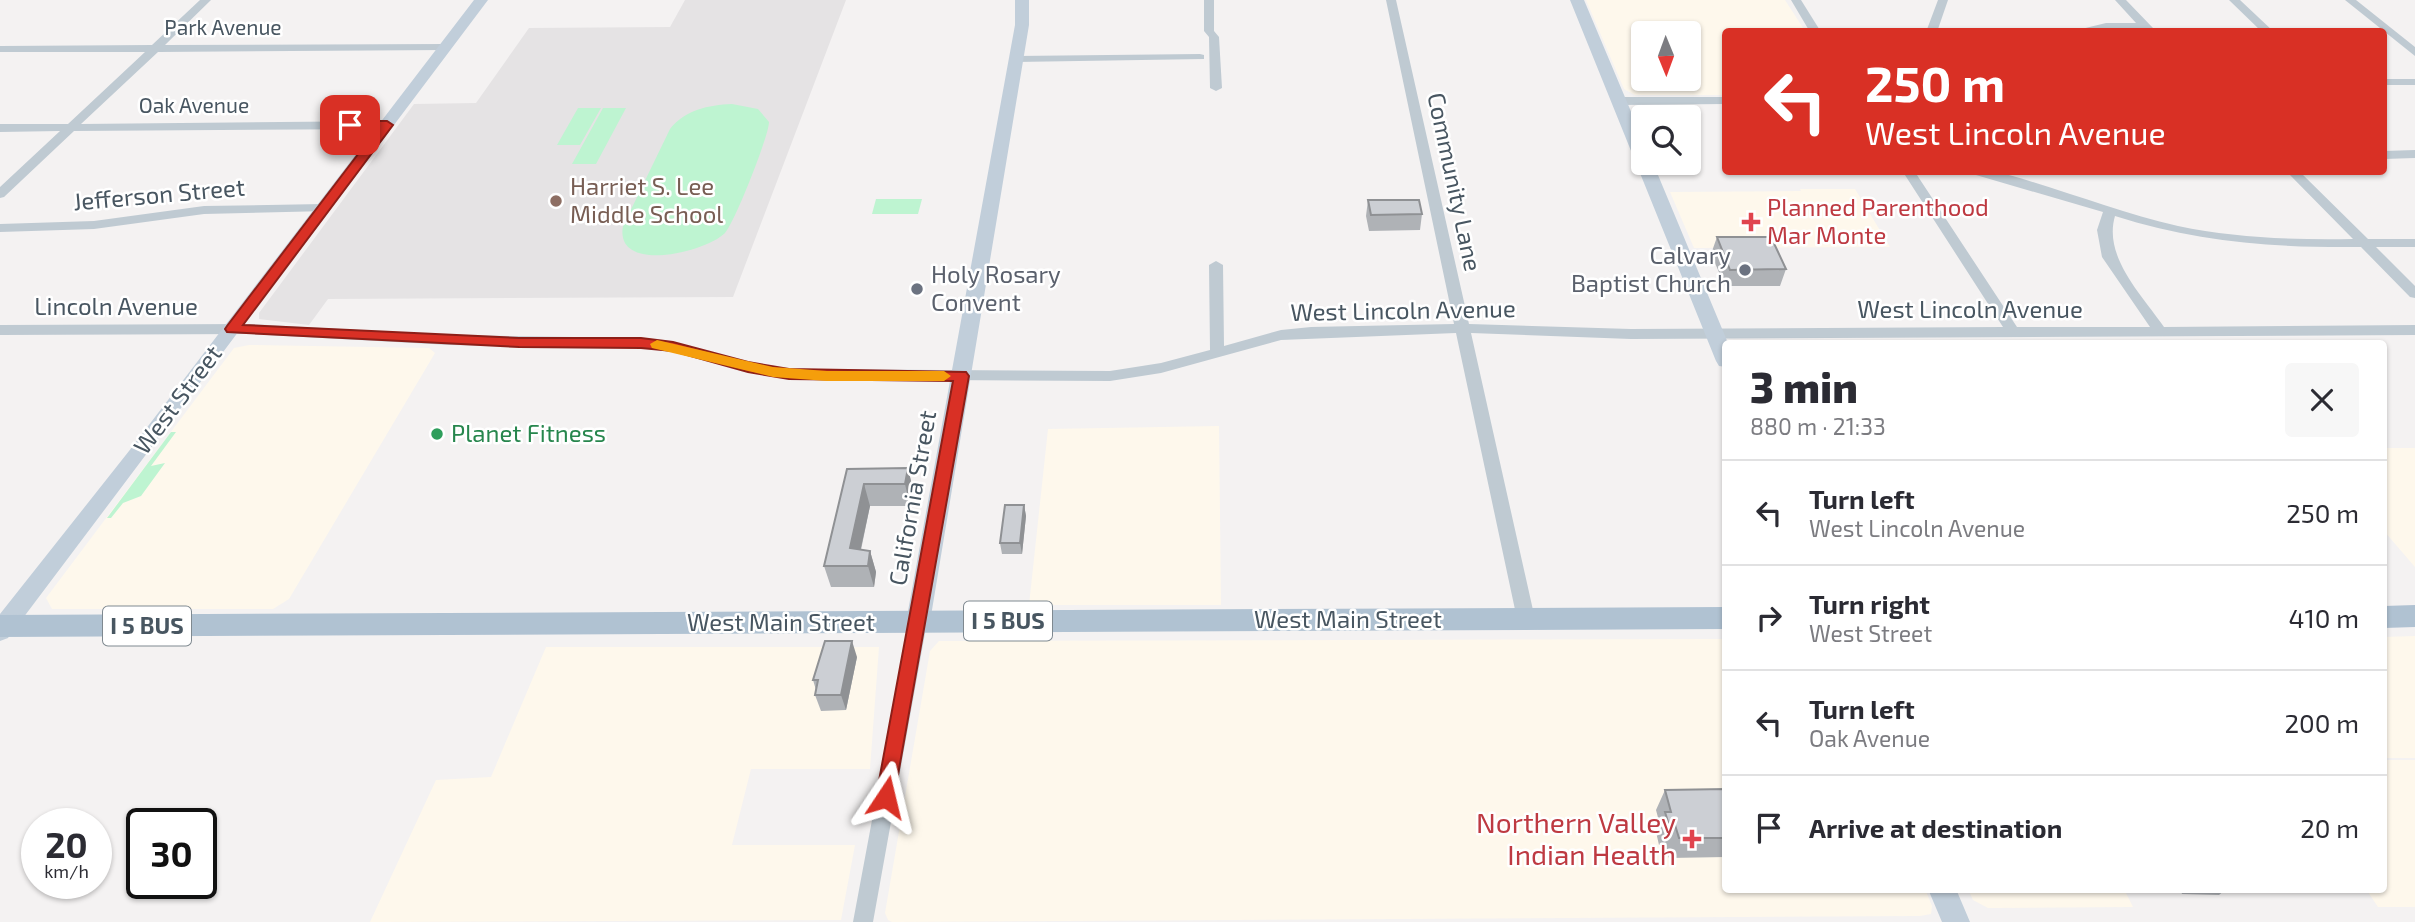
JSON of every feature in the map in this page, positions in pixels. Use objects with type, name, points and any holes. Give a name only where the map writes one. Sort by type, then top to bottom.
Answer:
[{"type":"main road","points":[[2387,617],[2415,616]]},
{"type":"main road","name":"West Main Street","points":[[1,628],[1722,618]]},
{"type":"street","points":[[0,194],[206,0]]},
{"type":"street","name":"West Street","points":[[1,628],[481,0]]},
{"type":"street","name":"California Street","points":[[863,922],[1016,59],[1023,17],[1022,0]]},
{"type":"street","points":[[1209,0],[1209,31],[1214,37],[1216,88]]},
{"type":"street","name":"Community Lane","points":[[1391,0],[1526,619]]},
{"type":"street","points":[[1577,0],[1631,130]]},
{"type":"street","points":[[1796,0],[1814,28]]},
{"type":"street","points":[[1933,28],[1944,0]]},
{"type":"street","points":[[2120,0],[2147,28]]},
{"type":"street","points":[[2234,0],[2265,28]]},
{"type":"street","points":[[2350,0],[2384,28]]},
{"type":"street","points":[[2095,28],[2134,28]]},
{"type":"street","points":[[2387,30],[2415,53]]},
{"type":"street","name":"Park Avenue","points":[[0,49],[446,47]]},
{"type":"street","points":[[1016,59],[1200,57]]},
{"type":"street","points":[[2387,82],[2415,82]]},
{"type":"street","points":[[1619,101],[1722,100]]},
{"type":"street","name":"Oak Avenue","points":[[0,128],[387,125]]},
{"type":"street","points":[[2387,155],[2415,154]]},
{"type":"street","points":[[1650,175],[1722,351]]},
{"type":"street","points":[[1911,175],[2013,332]]},
{"type":"street","points":[[1993,175],[2176,229],[2216,237],[2289,244],[2415,243]]},
{"type":"street","points":[[2296,175],[2415,293]]},
{"type":"street","name":"Jefferson Street","points":[[0,228],[94,225],[204,210],[323,208]]},
{"type":"street","points":[[2109,210],[2104,230],[2109,257],[2160,331]]},
{"type":"street","points":[[1216,265],[1217,352]]},
{"type":"street","name":"West Lincoln Avenue","points":[[232,329],[519,342],[641,343],[673,347],[748,367],[789,374],[961,376],[1110,376],[1161,368],[1281,335],[1311,332],[1463,328],[1573,334],[2415,330]]},
{"type":"street","name":"Lincoln Avenue","points":[[0,330],[232,329]]},
{"type":"street","points":[[1944,893],[1956,922]]},
{"type":"shaded area","name":"Harriet S. Lee Middle School","points":[[685,0],[846,0],[733,297],[328,299],[309,325],[259,319],[259,313],[414,104],[476,103],[529,28],[670,27]]},
{"type":"shaded area","points":[[1586,0],[1785,0],[1803,28],[1722,28],[1722,95],[1635,95],[1624,89]]},
{"type":"shaded area","points":[[1800,189],[1855,189],[1890,247],[1694,248],[1670,192],[1801,191]]},
{"type":"shaded area","points":[[249,345],[429,348],[435,353],[289,599],[273,609],[52,609],[46,598],[234,348]]},
{"type":"shaded area","points":[[1219,426],[1221,605],[1029,605],[1048,429]]},
{"type":"shaded area","points":[[2387,448],[2415,448],[2415,567],[2387,534]]},
{"type":"shaded area","points":[[2415,636],[2415,758],[2387,758],[2387,637]]},
{"type":"shaded area","points":[[1722,639],[1722,893],[1927,893],[1932,906],[1931,914],[892,922],[885,913],[930,651],[939,641]]},
{"type":"shaded area","points":[[546,647],[879,647],[870,769],[751,769],[732,845],[855,845],[841,920],[370,922],[436,780],[491,777]]},
{"type":"shaded area","points":[[2387,760],[2415,760],[2415,907],[2378,907],[2369,893],[2387,893]]},
{"type":"shaded area","points":[[1970,893],[2126,893],[2133,907],[1988,908],[1973,900]]},
{"type":"green space","points":[[732,104],[758,109],[769,122],[750,179],[725,233],[715,240],[682,252],[646,255],[632,250],[624,241],[623,226],[670,129],[690,113]]},
{"type":"green space","points":[[578,108],[601,108],[580,145],[557,145]]},
{"type":"green space","points":[[603,108],[626,108],[596,164],[572,164]]},
{"type":"green space","points":[[876,199],[922,199],[918,214],[872,214]]},
{"type":"green space","points":[[171,432],[176,432],[151,466],[165,463],[141,496],[123,503],[111,518],[107,518]]},
{"type":"building","points":[[1368,200],[1419,200],[1422,214],[1371,215]]},
{"type":"building","points":[[1717,237],[1771,237],[1786,269],[1730,270]]},
{"type":"building","points":[[908,468],[905,484],[864,484],[850,548],[870,551],[868,566],[824,566],[847,469]]},
{"type":"building","points":[[1005,505],[1024,505],[1020,543],[1000,543]]},
{"type":"building","points":[[825,641],[852,641],[841,695],[815,695],[818,680],[813,680]]},
{"type":"building","points":[[1722,789],[1722,838],[1679,838],[1675,825],[1669,825],[1665,812],[1671,812],[1665,790]]},
{"type":"slow traffic","points":[[657,344],[773,372],[827,376],[944,376]]},
{"type":"place","name":"Harriet S. Lee Middle School","points":[[556,201]]},
{"type":"place","name":"Planned Parenthood Mar Monte","points":[[1751,222]]},
{"type":"place","name":"Calvary Baptist Church","points":[[1745,270]]},
{"type":"place","name":"Holy Rosary Convent","points":[[917,289]]},
{"type":"place","name":"Planet Fitness","points":[[437,434]]},
{"type":"place","name":"Northern Valley Indian Health","points":[[1692,839]]},
{"type":"route","points":[[350,125],[387,125],[232,329],[334,336],[641,343],[673,347],[748,367],[789,374],[961,376],[886,797]]}]
